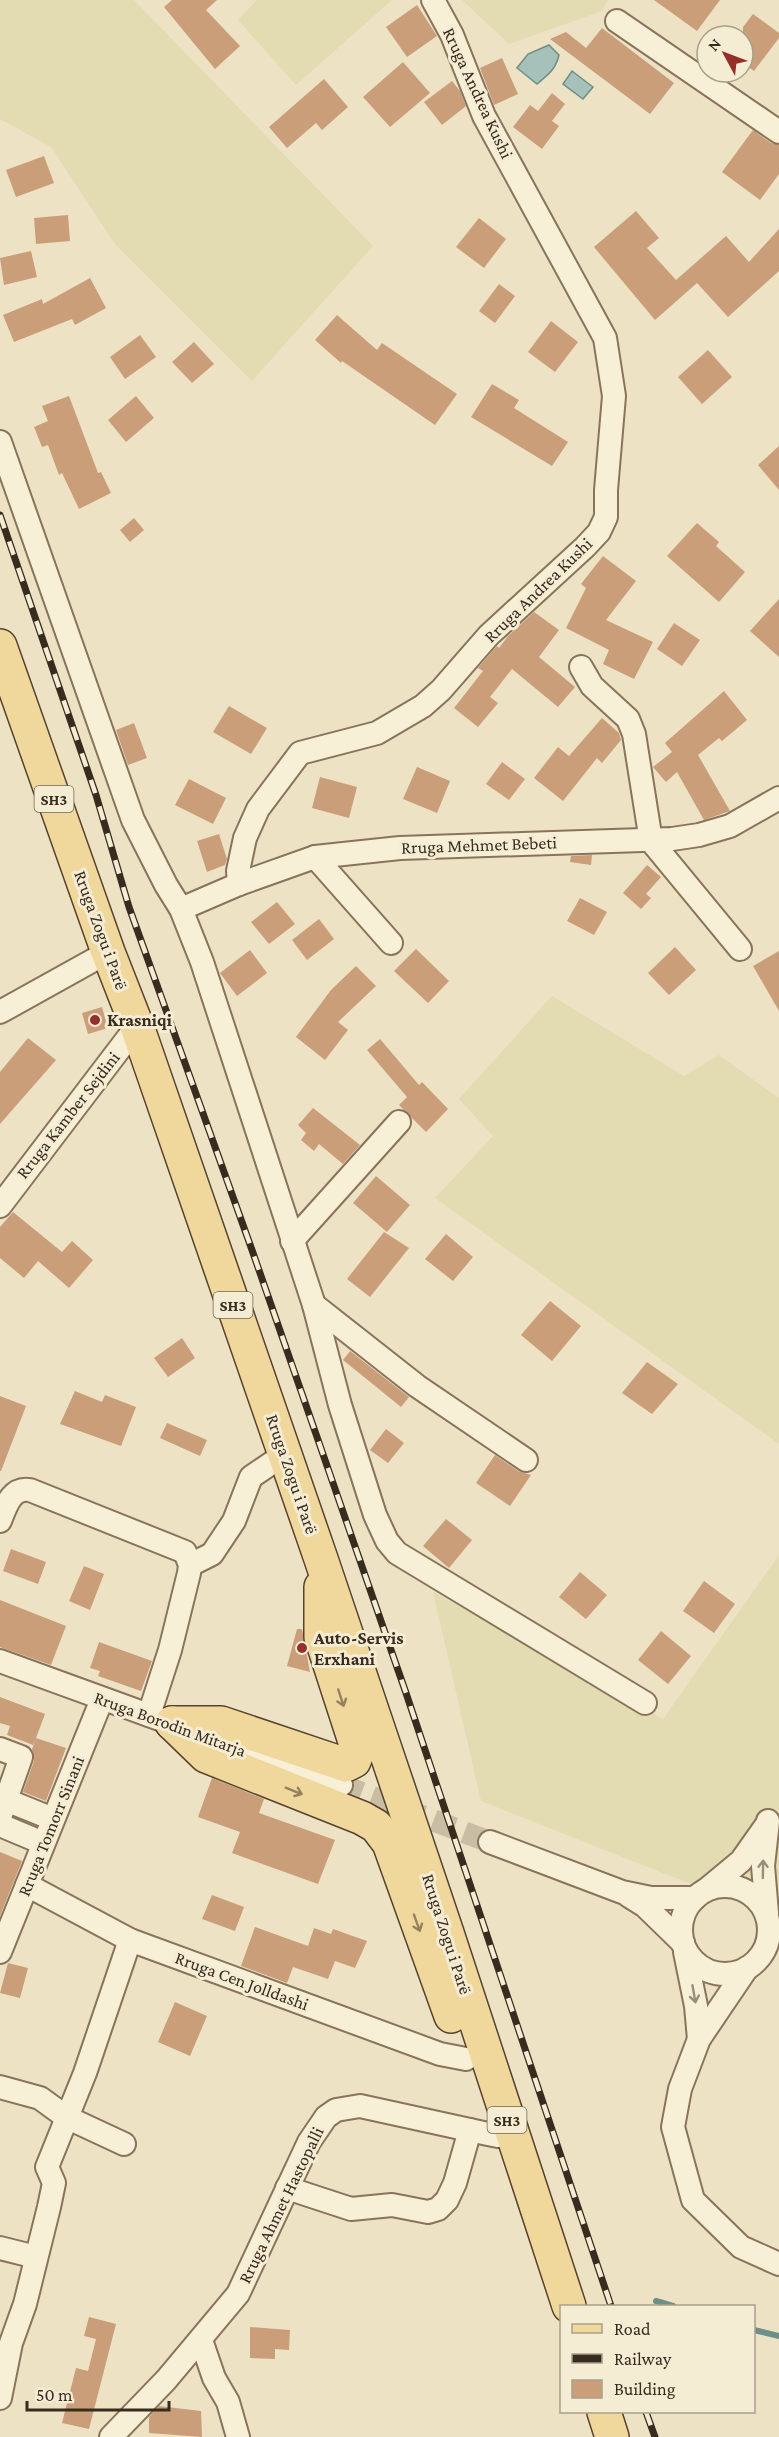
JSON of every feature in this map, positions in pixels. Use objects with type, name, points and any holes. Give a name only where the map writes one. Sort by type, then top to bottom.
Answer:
[{"type":"main road","name":"Rruga Zogu i Parë","points":[[0,646],[108,952],[137,1026],[321,1559],[568,2305]]},
{"type":"main road","points":[[160,1719],[221,1723],[346,1765],[354,1761],[358,1751],[321,1636],[321,1559]]},
{"type":"main road","points":[[160,1719],[206,1756],[362,1818],[376,1826],[389,1843],[465,2059],[501,2101]]},
{"type":"main road","points":[[604,2413],[612,2437]]},
{"type":"street","name":"Rruga Andrea Kushi","points":[[239,884],[238,871],[245,838],[258,809],[300,753],[377,733],[423,706],[441,690],[489,635],[585,547],[599,532],[606,517],[606,480],[614,396],[605,339],[484,116],[452,35],[433,0]]},
{"type":"street","points":[[617,21],[779,132]]},
{"type":"street","points":[[0,442],[133,820],[166,885],[182,909],[202,962],[314,1305],[340,1405],[375,1515],[387,1541],[397,1552],[645,1703]]},
{"type":"street","points":[[581,667],[592,686],[628,719],[634,734],[651,841],[740,949]]},
{"type":"street","name":"Rruga Mehmet Bebeti","points":[[182,909],[239,884],[315,856],[400,848],[599,840],[651,841],[699,836],[730,826],[779,798]]},
{"type":"street","points":[[315,856],[391,943]]},
{"type":"street","points":[[0,1012],[108,952]]},
{"type":"street","name":"Rruga Kamber Sejdini","points":[[0,1206],[137,1026]]},
{"type":"street","points":[[292,1241],[399,1122]]},
{"type":"street","points":[[314,1305],[417,1386],[526,1460]]},
{"type":"street","points":[[190,1565],[212,1554],[234,1521],[251,1477],[285,1454]]},
{"type":"street","points":[[0,1521],[8,1501],[14,1494],[23,1489],[30,1490],[185,1552],[190,1565],[168,1657],[160,1719]]},
{"type":"street","name":"Rruga Borodin Mitarja","points":[[0,1661],[341,1785]]},
{"type":"street","name":"Rruga Tomorr Sinani","points":[[0,1952],[102,1700]]},
{"type":"street","points":[[0,1749],[21,1757],[3,1809],[53,1819]]},
{"type":"street","points":[[699,2039],[696,2006],[681,1933],[684,1914],[699,1895],[741,1861],[756,1842],[768,1821],[763,1866],[771,1926],[766,1946],[699,2039],[680,2089],[673,2127],[693,2200],[741,2247],[779,2264]]},
{"type":"street","points":[[0,1826],[43,1843]]},
{"type":"street","points":[[490,1842],[622,1892],[651,1898],[699,1895],[716,1887],[742,1890],[753,1896],[762,1906],[771,1926]]},
{"type":"street","name":"Rruga Cen Jolldashi","points":[[27,1885],[130,1940],[440,2054],[465,2059]]},
{"type":"street","points":[[622,1892],[645,1906],[684,1946],[691,1959],[700,1967],[711,1972],[723,1974],[750,1966],[779,1962]]},
{"type":"street","points":[[0,2398],[6,2342],[25,2304],[54,2184],[47,2167],[85,2073],[130,1940]]},
{"type":"street","points":[[0,2087],[40,2098],[66,2117],[124,2144]]},
{"type":"street","name":"Rruga Ahmet Hastopalli","points":[[111,2437],[221,2317],[243,2284],[317,2127],[336,2110],[360,2106],[498,2136],[511,2133]]},
{"type":"street","points":[[287,2188],[351,2210],[392,2205],[428,2212],[438,2209],[447,2200],[455,2182],[470,2130]]},
{"type":"street","points":[[0,2248],[36,2257]]},
{"type":"street","points":[[201,2340],[214,2378],[228,2402],[238,2437]]},
{"type":"shaded area","points":[[0,0],[134,0],[373,246],[252,381],[115,244],[51,147],[0,119]]},
{"type":"shaded area","points":[[257,0],[392,0],[296,85],[238,20]]},
{"type":"shaded area","points":[[462,0],[608,0],[602,11],[509,44]]},
{"type":"shaded area","points":[[552,996],[684,1076],[719,1055],[779,1098],[779,1444],[435,1198],[493,1136],[459,1099]]},
{"type":"shaded area","points":[[779,1555],[779,1919],[481,1801],[433,1592],[663,1719]]},
{"type":"water","points":[[549,45],[559,55],[558,60],[551,71],[537,84],[517,68],[528,54]]},
{"type":"water","points":[[572,71],[593,87],[583,99],[563,84]]},
{"type":"building","points":[[172,0],[217,0],[206,10],[240,46],[215,69],[164,7]]},
{"type":"building","points":[[654,0],[720,0],[702,24],[695,24],[695,30]]},
{"type":"building","points":[[417,5],[437,36],[407,57],[386,27]]},
{"type":"building","points":[[753,14],[779,33],[779,38],[755,70],[755,24],[745,24]]},
{"type":"building","points":[[602,28],[674,83],[650,114],[550,39],[566,32],[586,48]]},
{"type":"building","points":[[502,58],[518,94],[494,105],[480,68]]},
{"type":"building","points":[[403,62],[430,93],[390,127],[363,97]]},
{"type":"building","points":[[324,79],[348,107],[322,130],[316,123],[287,148],[269,127]]},
{"type":"building","points":[[452,81],[460,91],[466,106],[442,125],[424,102]]},
{"type":"building","points":[[552,93],[565,104],[552,121],[559,126],[542,149],[513,127],[530,105],[538,111]]},
{"type":"building","points":[[753,130],[771,143],[779,145],[779,174],[760,200],[722,172]]},
{"type":"building","points":[[44,156],[54,183],[16,197],[6,170]]},
{"type":"building","points":[[636,211],[659,238],[647,248],[676,280],[726,236],[749,262],[779,229],[779,271],[728,317],[697,283],[655,320],[594,247]]},
{"type":"building","points":[[68,215],[70,241],[36,244],[34,218]]},
{"type":"building","points":[[479,218],[506,239],[484,268],[456,247]]},
{"type":"building","points":[[31,251],[37,277],[4,285],[0,258]]},
{"type":"building","points":[[90,278],[106,308],[75,325],[72,319],[14,342],[3,315],[42,299],[43,304]]},
{"type":"building","points":[[499,284],[515,296],[495,323],[479,311]]},
{"type":"building","points":[[337,315],[377,350],[382,343],[457,394],[435,425],[342,361],[341,363],[315,340]]},
{"type":"building","points":[[551,321],[578,342],[555,372],[528,352]]},
{"type":"building","points":[[140,335],[156,357],[125,379],[110,357]]},
{"type":"building","points":[[194,342],[214,364],[192,383],[172,362]]},
{"type":"building","points":[[708,350],[732,377],[702,404],[678,377]]},
{"type":"building","points":[[492,384],[519,400],[514,408],[568,442],[552,466],[471,417]]},
{"type":"building","points":[[69,396],[98,473],[101,472],[111,493],[79,509],[62,473],[59,475],[48,445],[42,447],[34,427],[48,421],[42,406]]},
{"type":"building","points":[[136,396],[154,418],[126,442],[108,420]]},
{"type":"building","points":[[779,446],[779,490],[758,465]]},
{"type":"building","points":[[134,518],[144,530],[130,542],[120,530]]},
{"type":"building","points":[[697,523],[719,542],[716,546],[745,572],[719,602],[667,556]]},
{"type":"building","points":[[603,556],[636,581],[606,620],[653,642],[634,679],[603,664],[609,650],[566,628],[586,588],[581,584]]},
{"type":"building","points":[[779,599],[779,657],[750,631]]},
{"type":"building","points":[[534,612],[559,630],[539,657],[575,687],[558,707],[512,669],[490,697],[498,703],[478,727],[454,708],[483,671],[478,668],[497,646],[499,648],[508,636]]},
{"type":"building","points":[[674,623],[700,640],[682,666],[657,649]]},
{"type":"building","points":[[724,691],[747,720],[722,741],[719,738],[698,755],[730,811],[704,820],[677,772],[666,782],[653,767],[672,752],[665,743]]},
{"type":"building","points":[[229,706],[267,728],[251,754],[213,732]]},
{"type":"building","points":[[602,718],[619,733],[621,740],[602,763],[597,758],[563,801],[534,778],[558,747],[569,756]]},
{"type":"building","points":[[134,723],[147,758],[128,765],[116,730]]},
{"type":"building","points":[[502,762],[525,779],[509,800],[486,784]]},
{"type":"building","points":[[417,767],[450,781],[437,813],[403,799]]},
{"type":"building","points":[[320,777],[357,787],[349,818],[312,808]]},
{"type":"building","points":[[189,779],[226,798],[213,824],[175,805]]},
{"type":"building","points":[[219,834],[227,859],[225,865],[207,872],[197,841]]},
{"type":"building","points":[[592,855],[591,865],[570,862],[571,856]]},
{"type":"building","points":[[647,865],[661,877],[646,894],[651,898],[641,909],[623,893]]},
{"type":"building","points":[[580,898],[607,912],[594,935],[567,921]]},
{"type":"building","points":[[277,902],[295,924],[269,944],[251,922]]},
{"type":"building","points":[[319,919],[334,939],[307,960],[292,940]]},
{"type":"building","points":[[675,947],[696,970],[669,995],[648,973]]},
{"type":"building","points":[[416,949],[449,981],[428,1003],[394,971]]},
{"type":"building","points":[[250,950],[267,973],[237,996],[220,973]]},
{"type":"building","points":[[779,951],[779,1011],[753,966]]},
{"type":"building","points":[[356,966],[376,986],[338,1022],[348,1030],[325,1060],[296,1037],[331,990]]},
{"type":"building","name":"Krasniqi","points":[[102,1007],[108,1028],[88,1034],[82,1013]]},
{"type":"building","points":[[28,1038],[56,1060],[0,1124],[0,1072]]},
{"type":"building","points":[[380,1039],[419,1085],[422,1082],[448,1109],[426,1132],[399,1105],[407,1097],[367,1050]]},
{"type":"building","points":[[313,1108],[360,1145],[343,1164],[319,1144],[314,1151],[301,1140],[306,1133],[298,1125]]},
{"type":"building","points":[[376,1176],[410,1205],[387,1232],[353,1203]]},
{"type":"building","points":[[13,1212],[62,1252],[72,1241],[93,1260],[69,1288],[38,1261],[24,1278],[0,1258],[0,1227]]},
{"type":"building","points":[[384,1232],[409,1248],[370,1297],[347,1279]]},
{"type":"building","points":[[446,1234],[473,1257],[453,1281],[425,1259]]},
{"type":"building","points":[[550,1301],[581,1326],[552,1361],[521,1335]]},
{"type":"building","points":[[182,1338],[195,1358],[168,1377],[154,1358]]},
{"type":"building","points":[[350,1351],[409,1397],[401,1407],[343,1360]]},
{"type":"building","points":[[647,1362],[678,1384],[652,1414],[622,1393]]},
{"type":"building","points":[[75,1391],[102,1402],[105,1395],[136,1407],[121,1446],[60,1424]]},
{"type":"building","points":[[0,1396],[26,1406],[1,1471],[0,1471]]},
{"type":"building","points":[[167,1423],[207,1440],[200,1456],[160,1438]]},
{"type":"building","points":[[386,1429],[404,1443],[388,1463],[370,1450]]},
{"type":"building","points":[[495,1455],[518,1471],[531,1475],[510,1506],[476,1483]]},
{"type":"building","points":[[446,1519],[472,1540],[449,1568],[423,1546]]},
{"type":"building","points":[[11,1549],[46,1562],[38,1584],[3,1571]]},
{"type":"building","points":[[84,1566],[104,1574],[90,1610],[69,1601]]},
{"type":"building","points":[[580,1572],[607,1595],[586,1619],[559,1597]]},
{"type":"building","points":[[704,1581],[735,1604],[714,1633],[683,1611]]},
{"type":"building","points":[[0,1600],[66,1626],[51,1665],[0,1647]]},
{"type":"building","name":"Auto-Servis Erxhani","points":[[297,1629],[302,1629],[310,1672],[287,1666]]},
{"type":"building","points":[[661,1631],[691,1656],[668,1684],[638,1660]]},
{"type":"building","points":[[99,1642],[152,1661],[141,1691],[98,1676],[100,1671],[90,1668]]},
{"type":"building","points":[[0,1697],[45,1714],[33,1745],[7,1735],[10,1726],[0,1723]]},
{"type":"building","points":[[36,1738],[66,1748],[46,1801],[23,1792],[34,1761],[32,1749]]},
{"type":"building","points":[[212,1778],[264,1799],[259,1813],[335,1840],[318,1884],[232,1853],[240,1832],[198,1817]]},
{"type":"building","points":[[0,1852],[22,1861],[0,1916]]},
{"type":"building","points":[[212,1895],[244,1907],[235,1931],[202,1919]]},
{"type":"building","points":[[255,1927],[308,1946],[314,1928],[331,1934],[333,1929],[367,1941],[355,1968],[335,1961],[328,1979],[293,1967],[287,1983],[241,1966]]},
{"type":"building","points":[[8,1963],[28,1968],[20,1998],[0,1993]]},
{"type":"building","points":[[175,2002],[207,2016],[190,2056],[158,2042]]},
{"type":"building","points":[[89,2317],[116,2324],[89,2429],[62,2423],[76,2368],[88,2371],[96,2339],[84,2336]]},
{"type":"building","points":[[250,2327],[290,2330],[289,2350],[275,2349],[275,2359],[250,2358]]},
{"type":"building","points":[[159,2406],[201,2411],[202,2437],[149,2433],[149,2417]]},
{"type":"waterway","points":[[656,2301],[670,2305]]},
{"type":"waterway","points":[[755,2330],[779,2336]]},
{"type":"tunnel","points":[[341,1785],[490,1842]]},
{"type":"railway","points":[[0,515],[96,795],[129,907],[252,1250],[406,1693],[611,2305]]},
{"type":"railway","points":[[646,2413],[655,2437]]},
{"type":"place","name":"Krasniqi","points":[[95,1020]]},
{"type":"place","name":"Auto-Servis Erxhani","points":[[302,1648]]}]
